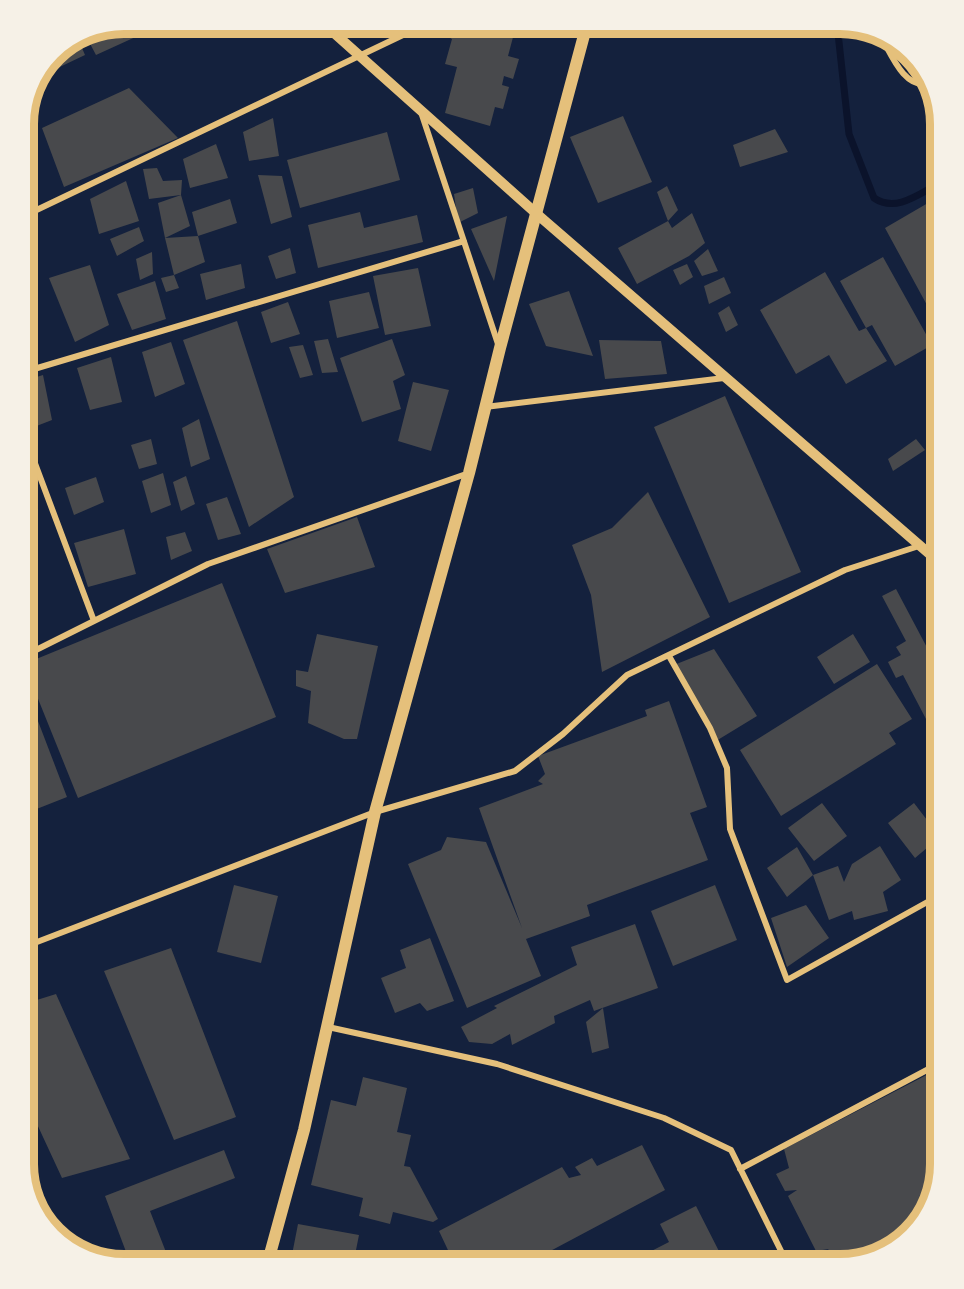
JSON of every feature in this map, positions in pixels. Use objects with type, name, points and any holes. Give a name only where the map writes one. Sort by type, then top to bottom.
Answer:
[{"type":"main road","points":[[270,1254],[304,1130],[375,812],[469,473],[484,407],[538,215],[584,35]]},
{"type":"street","points":[[336,34],[724,378],[930,554]]},
{"type":"street","points":[[35,211],[405,34]]},
{"type":"street","points":[[890,50],[908,79],[920,85]]},
{"type":"street","points":[[419,106],[500,348]]},
{"type":"street","points":[[35,369],[464,241]]},
{"type":"street","points":[[484,407],[724,378]]},
{"type":"street","points":[[35,463],[94,621]]},
{"type":"street","points":[[34,651],[208,564],[469,473]]},
{"type":"street","points":[[34,942],[375,812],[515,771],[563,734],[627,675],[845,570],[920,545]]},
{"type":"street","points":[[669,656],[710,728],[727,768],[730,829],[787,980],[930,901]]},
{"type":"street","points":[[327,1027],[497,1064],[664,1118],[731,1150],[783,1254]]},
{"type":"street","points":[[740,1169],[930,1068]]},
{"type":"building","points":[[142,34],[96,55],[90,41],[107,36]]},
{"type":"building","points":[[514,35],[508,56],[519,59],[513,79],[504,76],[502,85],[509,87],[503,109],[495,107],[490,126],[445,113],[457,67],[445,64],[452,39],[447,36]]},
{"type":"building","points":[[81,46],[85,55],[53,70],[61,61]]},
{"type":"building","points":[[902,60],[913,72],[909,74]]},
{"type":"building","points":[[129,88],[178,138],[64,187],[42,128]]},
{"type":"building","points":[[623,116],[652,182],[598,203],[570,137]]},
{"type":"building","points":[[273,118],[279,156],[249,161],[243,132]]},
{"type":"building","points":[[775,129],[788,152],[740,167],[733,145]]},
{"type":"building","points":[[387,132],[400,180],[300,208],[287,160]]},
{"type":"building","points":[[216,144],[228,178],[190,188],[183,159]]},
{"type":"building","points":[[157,168],[163,181],[182,180],[181,195],[149,199],[143,169]]},
{"type":"building","points":[[258,175],[282,176],[292,217],[271,224]]},
{"type":"building","points":[[126,181],[139,221],[99,234],[90,199]]},
{"type":"building","points":[[667,186],[678,210],[668,221],[657,192]]},
{"type":"building","points":[[473,188],[478,213],[458,223],[454,194]]},
{"type":"building","points":[[181,195],[190,226],[165,238],[158,203]]},
{"type":"building","points":[[230,199],[237,223],[198,236],[192,212]]},
{"type":"building","points":[[930,202],[930,311],[885,228]]},
{"type":"building","points":[[360,212],[364,228],[417,215],[423,242],[318,268],[308,225]]},
{"type":"building","points":[[692,213],[705,243],[689,256],[637,284],[618,248],[668,221],[672,228]]},
{"type":"building","points":[[507,216],[494,281],[471,229]]},
{"type":"building","points":[[139,227],[144,241],[117,256],[110,239]]},
{"type":"building","points":[[198,236],[205,262],[174,275],[165,238]]},
{"type":"building","points":[[290,248],[296,273],[276,279],[268,256]]},
{"type":"building","points":[[708,249],[718,271],[702,276],[694,261]]},
{"type":"building","points":[[152,252],[153,274],[140,280],[136,259]]},
{"type":"building","points":[[883,257],[930,341],[930,346],[895,366],[872,325],[866,328],[840,281]]},
{"type":"building","points":[[241,264],[245,288],[206,300],[200,274]]},
{"type":"building","points":[[687,264],[693,277],[680,285],[673,270]]},
{"type":"building","points":[[90,265],[109,325],[75,342],[49,278]]},
{"type":"building","points":[[418,268],[431,326],[385,335],[373,276]]},
{"type":"building","points":[[825,272],[859,331],[866,328],[887,361],[846,384],[829,355],[796,374],[760,310]]},
{"type":"building","points":[[174,275],[179,288],[166,292],[161,278]]},
{"type":"building","points":[[724,277],[731,293],[709,304],[704,286]]},
{"type":"building","points":[[155,281],[166,319],[132,330],[117,294]]},
{"type":"building","points":[[569,291],[593,356],[546,346],[529,304]]},
{"type":"building","points":[[369,292],[379,328],[337,338],[329,301]]},
{"type":"building","points":[[288,302],[300,334],[271,343],[261,312]]},
{"type":"building","points":[[729,306],[738,325],[726,332],[718,313]]},
{"type":"building","points":[[237,321],[294,497],[249,527],[183,340]]},
{"type":"building","points":[[328,339],[338,372],[322,373],[314,341]]},
{"type":"building","points":[[392,339],[405,375],[393,381],[401,409],[362,422],[340,358]]},
{"type":"building","points":[[599,340],[661,341],[667,374],[605,379]]},
{"type":"building","points":[[171,342],[185,384],[155,397],[142,352]]},
{"type":"building","points":[[303,345],[313,375],[300,378],[289,347]]},
{"type":"building","points":[[111,357],[122,402],[90,410],[77,368]]},
{"type":"building","points":[[43,375],[52,420],[35,427],[35,378]]},
{"type":"building","points":[[413,382],[449,390],[431,451],[398,441]]},
{"type":"building","points":[[725,396],[801,572],[729,603],[654,427]]},
{"type":"building","points":[[199,419],[210,459],[191,467],[182,428]]},
{"type":"building","points":[[151,439],[157,464],[139,469],[131,445]]},
{"type":"building","points":[[916,439],[925,450],[893,471],[888,459]]},
{"type":"building","points":[[163,473],[171,505],[151,513],[142,481]]},
{"type":"building","points":[[186,476],[195,504],[181,511],[173,482]]},
{"type":"building","points":[[96,477],[104,502],[74,515],[65,488]]},
{"type":"building","points":[[648,492],[710,617],[602,672],[591,595],[572,545],[612,528]]},
{"type":"building","points":[[227,497],[241,534],[218,540],[206,504]]},
{"type":"building","points":[[357,517],[375,567],[285,593],[267,549]]},
{"type":"building","points":[[124,529],[136,574],[88,587],[74,543]]},
{"type":"building","points":[[185,532],[192,551],[171,560],[166,537]]},
{"type":"building","points":[[222,583],[276,717],[78,798],[34,690],[34,660]]},
{"type":"building","points":[[896,589],[930,653],[927,671],[930,676],[930,717],[926,719],[903,675],[896,678],[888,662],[901,655],[896,647],[906,641],[882,596]]},
{"type":"building","points":[[317,634],[378,646],[357,739],[344,739],[308,723],[311,691],[296,686],[296,670],[308,672]]},
{"type":"building","points":[[853,634],[870,662],[834,684],[817,657]]},
{"type":"building","points":[[714,649],[757,716],[716,741],[674,665]]},
{"type":"building","points":[[877,664],[912,719],[889,733],[896,744],[781,816],[740,750]]},
{"type":"building","points":[[669,701],[707,807],[690,813],[708,860],[587,905],[590,916],[526,939],[541,976],[467,1008],[408,864],[441,850],[447,837],[486,842],[522,928],[479,808],[543,784],[538,781],[545,774],[538,756],[647,716],[645,710]]},
{"type":"building","points":[[34,712],[67,797],[34,810]]},
{"type":"building","points":[[822,803],[847,836],[814,861],[788,828]]},
{"type":"building","points":[[914,803],[930,824],[930,845],[915,858],[888,823]]},
{"type":"building","points":[[880,846],[901,880],[883,892],[888,911],[854,920],[852,911],[829,920],[813,875],[838,866],[844,882],[852,864]]},
{"type":"building","points":[[797,847],[813,875],[787,897],[767,868]]},
{"type":"building","points":[[234,885],[278,896],[261,963],[217,952]]},
{"type":"building","points":[[715,885],[737,940],[673,966],[651,911]]},
{"type":"building","points":[[806,905],[829,938],[787,967],[771,918]]},
{"type":"building","points":[[635,924],[658,988],[594,1011],[590,1000],[554,1016],[555,1023],[512,1045],[510,1034],[492,1044],[469,1042],[461,1027],[497,1008],[494,1006],[577,965],[571,947]]},
{"type":"building","points":[[430,938],[454,1001],[427,1011],[420,1003],[395,1013],[381,978],[406,968],[400,950]]},
{"type":"building","points":[[171,948],[236,1117],[174,1140],[104,971]]},
{"type":"building","points":[[56,994],[130,1159],[62,1178],[34,1118],[34,1001]]},
{"type":"building","points":[[603,1008],[609,1048],[592,1053],[586,1022]]},
{"type":"building","points":[[930,1073],[930,1165],[923,1199],[918,1210],[903,1228],[880,1245],[852,1254],[821,1254],[829,1249],[816,1251],[788,1196],[797,1190],[785,1191],[776,1174],[789,1168],[784,1149]]},
{"type":"building","points":[[363,1077],[407,1088],[397,1132],[411,1135],[404,1166],[410,1167],[438,1219],[433,1222],[393,1212],[390,1224],[359,1216],[363,1198],[311,1185],[331,1100],[356,1106]]},
{"type":"building","points":[[642,1145],[665,1190],[545,1254],[450,1254],[439,1231],[562,1167],[569,1178],[581,1175],[575,1167],[592,1158],[597,1166]]},
{"type":"building","points":[[224,1150],[235,1178],[150,1211],[167,1254],[127,1254],[105,1196]]},
{"type":"building","points":[[696,1206],[720,1254],[646,1254],[669,1242],[660,1224]]},
{"type":"building","points":[[298,1224],[359,1235],[355,1254],[292,1254]]},
{"type":"waterway","points":[[838,35],[849,134],[874,198],[891,204],[899,203],[930,189]]}]
